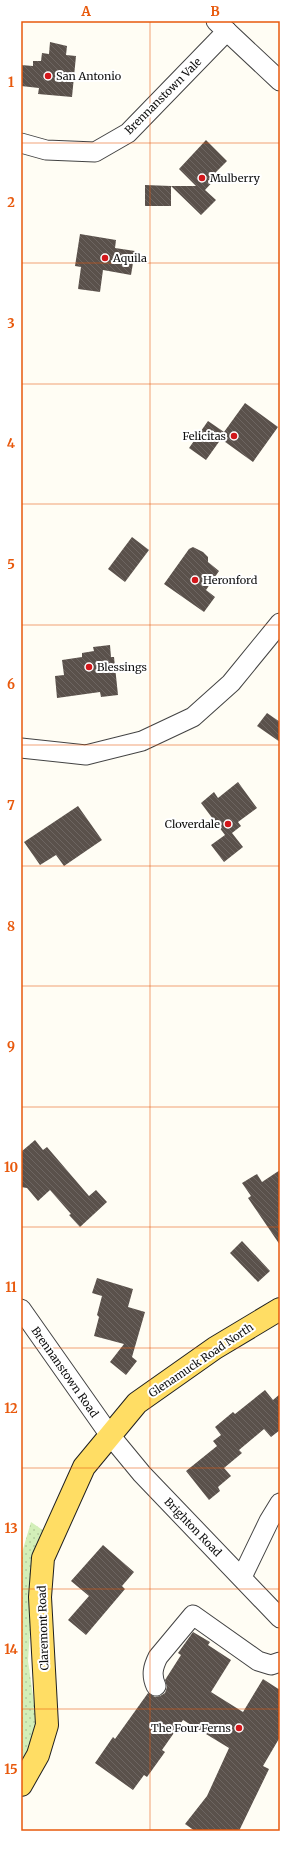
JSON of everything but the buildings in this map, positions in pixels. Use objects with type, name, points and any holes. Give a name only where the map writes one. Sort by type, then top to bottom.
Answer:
[{"type":"main road","name":"Glenamuck Road North","points":[[109,1434],[138,1402],[157,1388],[214,1348],[280,1309]]},
{"type":"main road","name":"Claremont Road","points":[[21,1785],[38,1755],[47,1725],[40,1597],[44,1558],[84,1467],[109,1434]]},
{"type":"street","name":"Brennanstown Vale","points":[[21,143],[46,150],[95,152],[128,133],[222,26],[280,81]]},
{"type":"street","points":[[21,748],[86,755],[142,741],[193,717],[231,683],[280,623]]},
{"type":"street","name":"Brennanstown Road","points":[[21,1309],[109,1434]]},
{"type":"street","name":"Brighton Road","points":[[109,1434],[142,1474],[280,1618]]},
{"type":"street","points":[[242,1577],[269,1521],[280,1503]]},
{"type":"street","points":[[156,1686],[153,1672],[156,1661],[193,1615],[258,1660],[271,1665],[280,1662]]},
{"type":"green space","points":[[31,1522],[47,1533],[31,1615],[28,1661],[39,1738],[21,1776],[21,1556]]},
{"type":"place","name":"San Antonio","points":[[48,76]]},
{"type":"place","name":"Mulberry","points":[[202,178]]},
{"type":"place","name":"Aquila","points":[[105,258]]},
{"type":"place","name":"Felicitas","points":[[234,436]]},
{"type":"place","name":"Heronford","points":[[195,580]]},
{"type":"place","name":"Blessings","points":[[89,667]]},
{"type":"place","name":"Cloverdale","points":[[228,824]]},
{"type":"place","name":"The Four Ferns","points":[[239,1728]]}]
